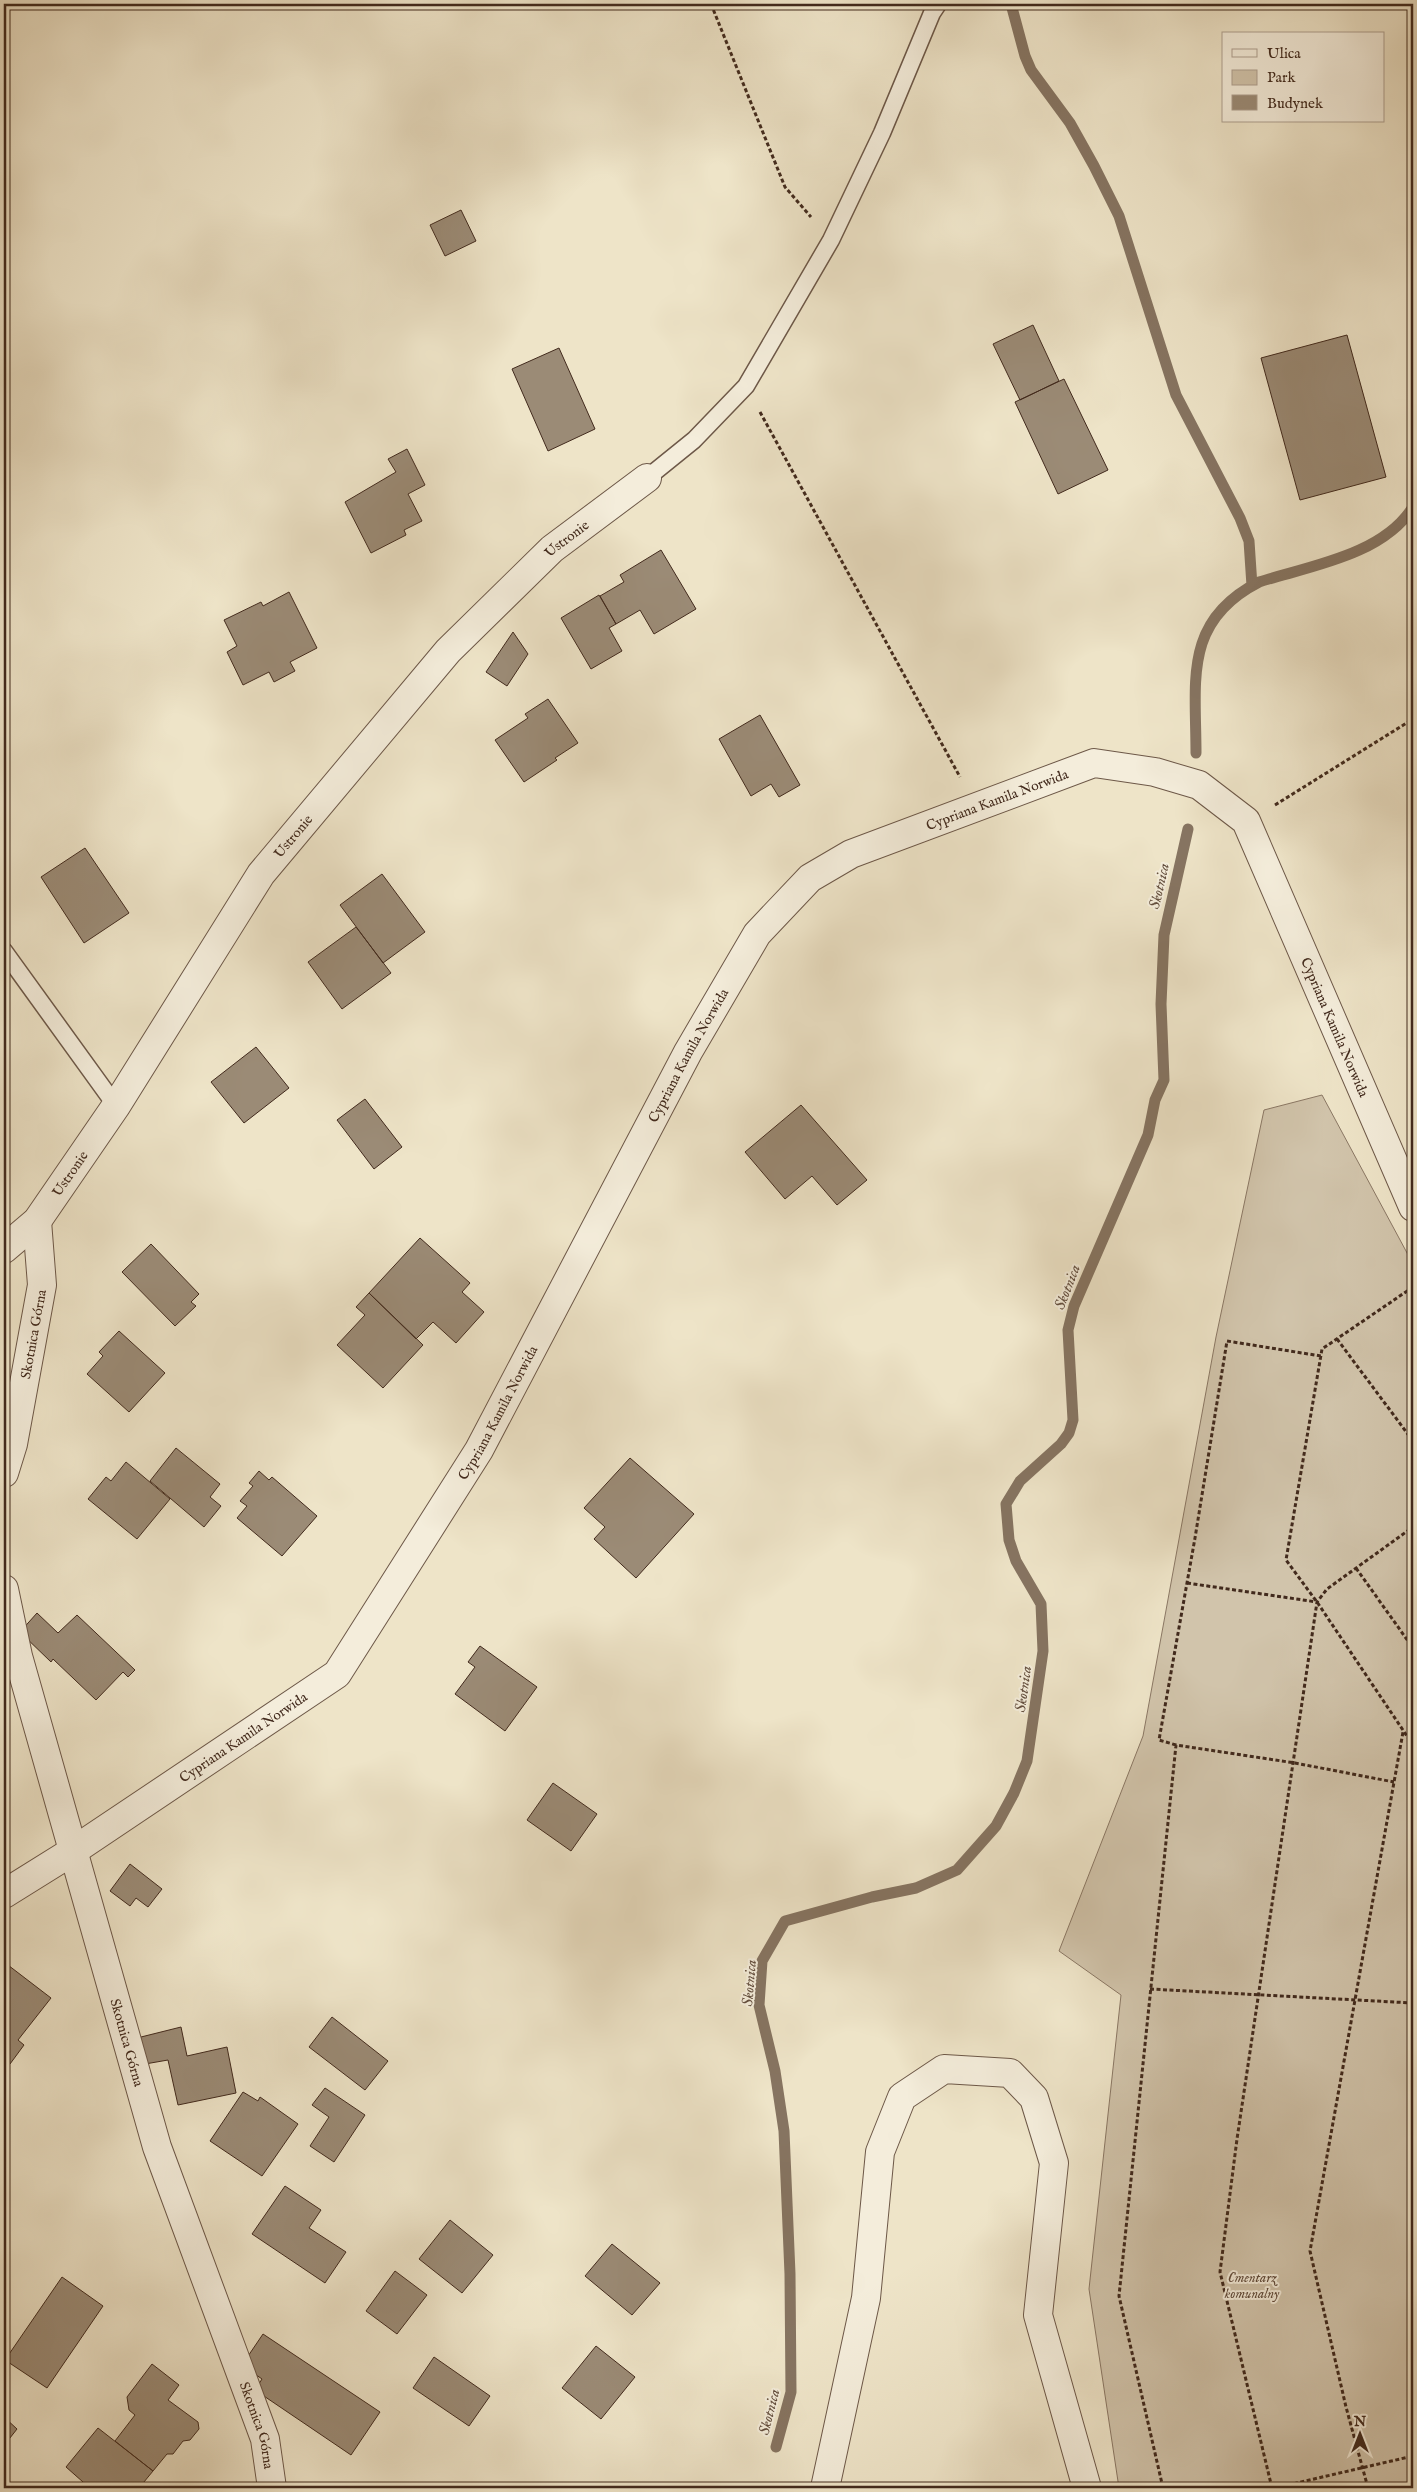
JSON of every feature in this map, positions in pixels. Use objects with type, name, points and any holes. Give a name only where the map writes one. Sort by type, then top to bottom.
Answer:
[{"type":"street","name":"Ustronie","points":[[4,1249],[37,1221],[116,1106],[261,874],[448,651],[552,549],[647,478]]},
{"type":"street","name":"Cypriana Kamila Norwida","points":[[4,1894],[73,1851],[337,1674],[479,1450],[688,1052],[757,934],[810,878],[851,854],[1094,763],[1155,772],[1199,785],[1246,822],[1413,1207]]},
{"type":"street","name":"Skotnica Górna","points":[[4,1473],[13,1444],[42,1285],[37,1221]]},
{"type":"street","name":"Skotnica Górna","points":[[4,1589],[18,1656],[157,2147],[265,2439],[272,2488]]},
{"type":"street","points":[[825,2488],[866,2298],[880,2152],[902,2098],[944,2070],[1010,2073],[1034,2098],[1054,2163],[1038,2315],[1087,2488]]},
{"type":"lane","points":[[647,478],[694,440],[746,386],[831,240],[882,133],[932,13],[938,4]]},
{"type":"lane","points":[[4,952],[116,1106]]},
{"type":"path","points":[[711,4],[785,187],[831,240]]},
{"type":"path","points":[[746,386],[976,806]]},
{"type":"path","points":[[1246,822],[1413,719]]},
{"type":"path","points":[[1413,1287],[1322,1349],[1286,1560],[1318,1602],[1413,1745]]},
{"type":"path","points":[[1337,1339],[1413,1440]]},
{"type":"path","points":[[1321,1356],[1226,1341],[1187,1583],[1159,1740],[1176,1745],[1295,1763],[1394,1782]]},
{"type":"path","points":[[1413,1527],[1327,1589],[1318,1602],[1259,1995],[1220,2272],[1273,2488],[1413,2456]]},
{"type":"path","points":[[1356,1568],[1413,1648]]},
{"type":"path","points":[[1187,1583],[1318,1602]]},
{"type":"path","points":[[1368,2488],[1310,2252],[1403,1732]]},
{"type":"path","points":[[1163,2488],[1119,2296],[1176,1745]]},
{"type":"path","points":[[1150,1988],[1413,2003]]},
{"type":"green space","name":"Cmentarz komunalny","points":[[1322,1095],[1413,1264],[1413,2488],[1119,2488],[1089,2289],[1121,1995],[1059,1951],[1143,1736],[1216,1337],[1264,1110]]},
{"type":"building","points":[[461,210],[476,241],[445,256],[430,225]]},
{"type":"building","points":[[1033,325],[1059,381],[1020,400],[993,344]]},
{"type":"building","points":[[1347,335],[1386,477],[1300,500],[1261,358]]},
{"type":"building","points":[[559,348],[595,429],[548,451],[512,369]]},
{"type":"building","points":[[1064,379],[1108,470],[1058,494],[1015,402]]},
{"type":"building","points":[[407,449],[425,485],[408,494],[422,521],[404,530],[406,535],[371,553],[345,502],[396,472],[388,459]]},
{"type":"building","points":[[661,550],[696,609],[654,634],[640,610],[616,624],[600,596],[624,582],[620,575]]},
{"type":"building","points":[[289,592],[317,648],[290,662],[295,671],[274,682],[269,672],[243,685],[227,652],[237,646],[224,620],[261,602],[263,606]]},
{"type":"building","points":[[599,595],[616,624],[609,628],[622,651],[591,669],[561,618]]},
{"type":"building","points":[[513,632],[528,654],[507,686],[486,672]]},
{"type":"building","points":[[548,699],[578,743],[524,782],[495,740],[528,718],[525,714]]},
{"type":"building","points":[[760,715],[800,785],[779,797],[771,784],[751,796],[719,739]]},
{"type":"building","points":[[85,848],[129,913],[84,943],[41,877]]},
{"type":"building","points":[[382,874],[425,932],[383,963],[340,905]]},
{"type":"building","points":[[356,927],[391,973],[342,1009],[308,962]]},
{"type":"building","points":[[256,1047],[289,1088],[244,1123],[211,1082]]},
{"type":"building","points":[[365,1099],[402,1147],[374,1169],[337,1120]]},
{"type":"building","points":[[801,1105],[867,1180],[837,1205],[812,1176],[785,1199],[745,1152]]},
{"type":"building","points":[[420,1238],[470,1283],[462,1292],[484,1312],[456,1343],[433,1322],[416,1339],[369,1293]]},
{"type":"building","points":[[151,1244],[199,1294],[191,1302],[196,1306],[175,1326],[122,1272]]},
{"type":"building","points":[[369,1293],[423,1345],[383,1388],[337,1345],[365,1315],[356,1307]]},
{"type":"building","points":[[119,1331],[165,1373],[129,1412],[87,1374],[103,1356],[99,1352]]},
{"type":"building","points":[[176,1448],[220,1484],[210,1497],[221,1506],[204,1527],[150,1481]]},
{"type":"building","points":[[630,1458],[694,1514],[636,1578],[594,1539],[605,1527],[584,1508]]},
{"type":"building","points":[[126,1462],[170,1499],[137,1539],[88,1499],[106,1477],[111,1481]]},
{"type":"building","points":[[259,1471],[269,1480],[272,1477],[317,1516],[282,1556],[237,1518],[247,1506],[240,1501],[253,1486],[249,1483]]},
{"type":"building","points":[[37,1613],[58,1633],[77,1615],[135,1670],[128,1677],[123,1672],[96,1700],[53,1659],[51,1662],[20,1632]]},
{"type":"building","points":[[480,1646],[537,1687],[505,1731],[455,1694],[475,1667],[468,1662]]},
{"type":"building","points":[[553,1783],[597,1814],[571,1851],[527,1820]]},
{"type":"building","points":[[130,1864],[162,1889],[148,1907],[136,1898],[130,1906],[110,1891]]},
{"type":"building","points":[[4,1962],[51,1998],[18,2040],[24,2045],[10,2064],[4,2059]]},
{"type":"building","points":[[332,2017],[388,2061],[365,2090],[309,2047]]},
{"type":"building","points":[[181,2027],[187,2056],[227,2047],[236,2093],[178,2105],[168,2060],[145,2064],[137,2038]]},
{"type":"building","points":[[325,2088],[365,2115],[334,2162],[310,2146],[329,2117],[312,2105]]},
{"type":"building","points":[[243,2092],[258,2101],[260,2097],[298,2124],[262,2176],[210,2141]]},
{"type":"building","points":[[285,2186],[321,2210],[309,2228],[346,2252],[325,2283],[252,2234]]},
{"type":"building","points":[[450,2220],[493,2255],[462,2293],[419,2259]]},
{"type":"building","points":[[612,2244],[660,2283],[632,2315],[585,2276]]},
{"type":"building","points":[[395,2271],[427,2295],[397,2334],[366,2311]]},
{"type":"building","points":[[62,2277],[103,2306],[47,2388],[5,2360]]},
{"type":"building","points":[[263,2334],[380,2412],[351,2455],[255,2390],[262,2379],[242,2365]]},
{"type":"building","points":[[596,2346],[635,2377],[601,2419],[562,2388]]},
{"type":"building","points":[[434,2357],[490,2396],[469,2426],[413,2388]]},
{"type":"building","points":[[152,2364],[179,2385],[168,2400],[198,2422],[199,2429],[190,2440],[183,2441],[173,2454],[167,2454],[153,2471],[115,2441],[135,2415],[129,2410],[127,2397]]},
{"type":"building","points":[[4,2417],[17,2429],[6,2443],[4,2441]]},
{"type":"building","points":[[98,2428],[153,2471],[139,2488],[83,2488],[83,2482],[66,2467]]},
{"type":"building","points":[[309,2484],[318,2488],[306,2488]]},
{"type":"waterway","points":[[1011,4],[1025,56],[1031,70],[1070,123],[1119,216],[1176,395],[1240,518],[1249,541],[1252,586]]},
{"type":"waterway","name":"Skotnica","points":[[1196,753],[1195,701],[1199,655],[1206,634],[1217,615],[1234,598],[1259,582],[1322,564],[1365,548],[1383,537],[1400,523],[1413,507]]},
{"type":"waterway","name":"Skotnica","points":[[776,2447],[791,2392],[790,2274],[784,2131],[775,2071],[759,2005],[762,1961],[785,1921],[872,1897],[916,1888],[957,1870],[996,1826],[1014,1793],[1027,1761],[1043,1651],[1041,1604],[1016,1561],[1009,1540],[1006,1504],[1020,1481],[1061,1444],[1069,1433],[1073,1420],[1068,1330],[1074,1306],[1148,1135],[1155,1100],[1164,1080],[1161,1004],[1164,935],[1188,829]]}]
